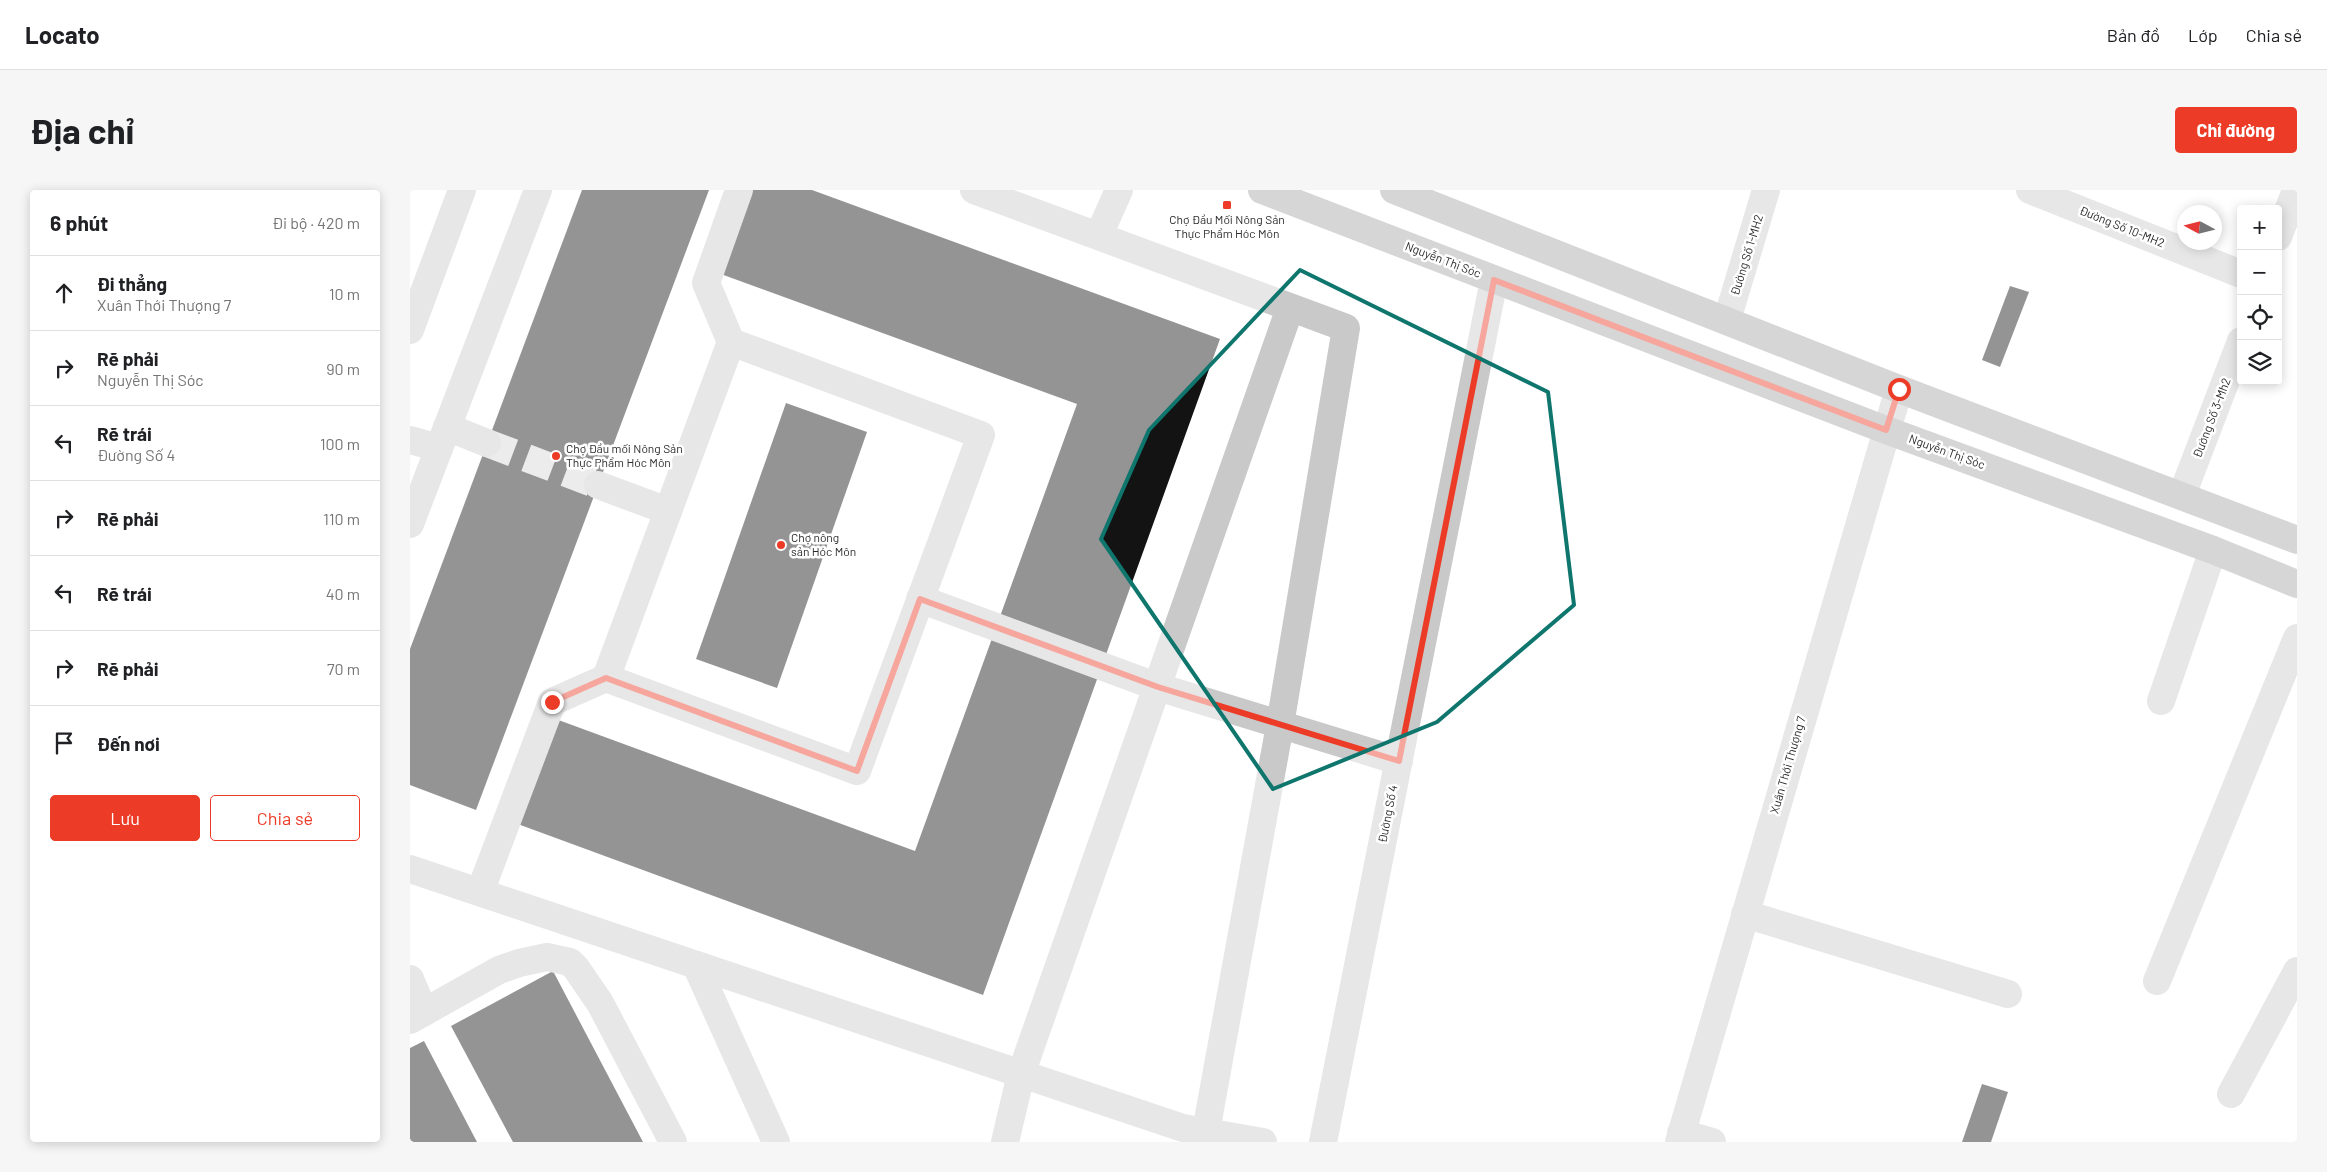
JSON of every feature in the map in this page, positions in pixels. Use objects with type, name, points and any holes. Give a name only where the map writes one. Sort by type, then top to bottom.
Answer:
[{"type":"main road","name":"Nguyễn Thị Sóc","points":[[1262,190],[1886,430],[2213,550],[2297,584]]},
{"type":"main road","points":[[1394,190],[1899,389],[2297,540]]},
{"type":"street","points":[[410,330],[415,300],[462,190]]},
{"type":"street","points":[[410,524],[538,190]]},
{"type":"street","points":[[606,678],[731,342],[706,283],[739,190]]},
{"type":"street","points":[[974,190],[1346,328],[1280,725],[1205,1137]]},
{"type":"street","points":[[1099,236],[1119,190]]},
{"type":"street","name":"Đường Số 1-MH2","points":[[1727,320],[1766,190]]},
{"type":"street","name":"Đường Số 10-MH2","points":[[2030,190],[2237,272]]},
{"type":"street","points":[[2282,227],[2296,190]]},
{"type":"street","name":"Đường Số 4","points":[[1323,1142],[1494,280]]},
{"type":"street","points":[[1005,1142],[1021,1074],[1290,308]]},
{"type":"street","points":[[480,892],[552,702],[606,678],[857,771],[982,435],[731,342]]},
{"type":"street","name":"Đường Số 3-Mh2","points":[[2182,495],[2237,351]]},
{"type":"street","name":"Xuân Thới Thượng 7","points":[[1680,1138],[1899,389]]},
{"type":"street","points":[[410,440],[443,438],[487,443]]},
{"type":"street","points":[[598,485],[668,511]]},
{"type":"street","points":[[2161,701],[2213,550]]},
{"type":"street","points":[[920,599],[1158,687],[1399,761]]},
{"type":"street","points":[[2158,981],[2297,638]]},
{"type":"street","points":[[410,869],[1183,1128],[1205,1137],[1263,1142]]},
{"type":"street","points":[[1745,914],[2008,994]]},
{"type":"street","points":[[410,979],[417,1016],[499,970],[519,963],[547,957],[570,962],[600,1003],[673,1142]]},
{"type":"street","points":[[696,965],[776,1142]]},
{"type":"street","points":[[2231,1094],[2297,971]]},
{"type":"street","points":[[1680,1138],[1712,1142]]},
{"type":"highlighted area","points":[[1300,270],[1548,392],[1574,605],[1437,722],[1273,789],[1101,539],[1149,430]]},
{"type":"building","points":[[582,190],[709,190],[476,810],[410,785],[410,649]]},
{"type":"building","points":[[748,190],[812,190],[1220,339],[983,995],[515,823],[553,718],[915,851],[1077,404],[718,273]]},
{"type":"building","points":[[2010,286],[2029,292],[2000,367],[1982,360]]},
{"type":"building","name":"Chợ nông sản Hóc Môn","points":[[786,403],[867,432],[777,688],[696,659]]},
{"type":"building","points":[[553,971],[643,1142],[513,1142],[451,1026]]},
{"type":"building","points":[[424,1041],[477,1142],[410,1142],[410,1048]]},
{"type":"building","points":[[1982,1084],[2008,1092],[1991,1142],[1962,1142]]},
{"type":"tunnel","points":[[487,443],[598,485]]},
{"type":"place","name":"Chợ Đầu Mối Nông Sản Thực Phẩm Hóc Môn","points":[[1227,205]]},
{"type":"place","name":"Chợ Đầu mối Nông Sản Thực Phẩm Hóc Môn","points":[[556,456]]},
{"type":"place","name":"Chợ nông sản Hóc Môn","points":[[781,545]]},
{"type":"route","points":[[552,702],[606,678],[857,771],[920,599],[1158,687],[1399,761],[1494,280],[1886,430],[1899,389]]}]
